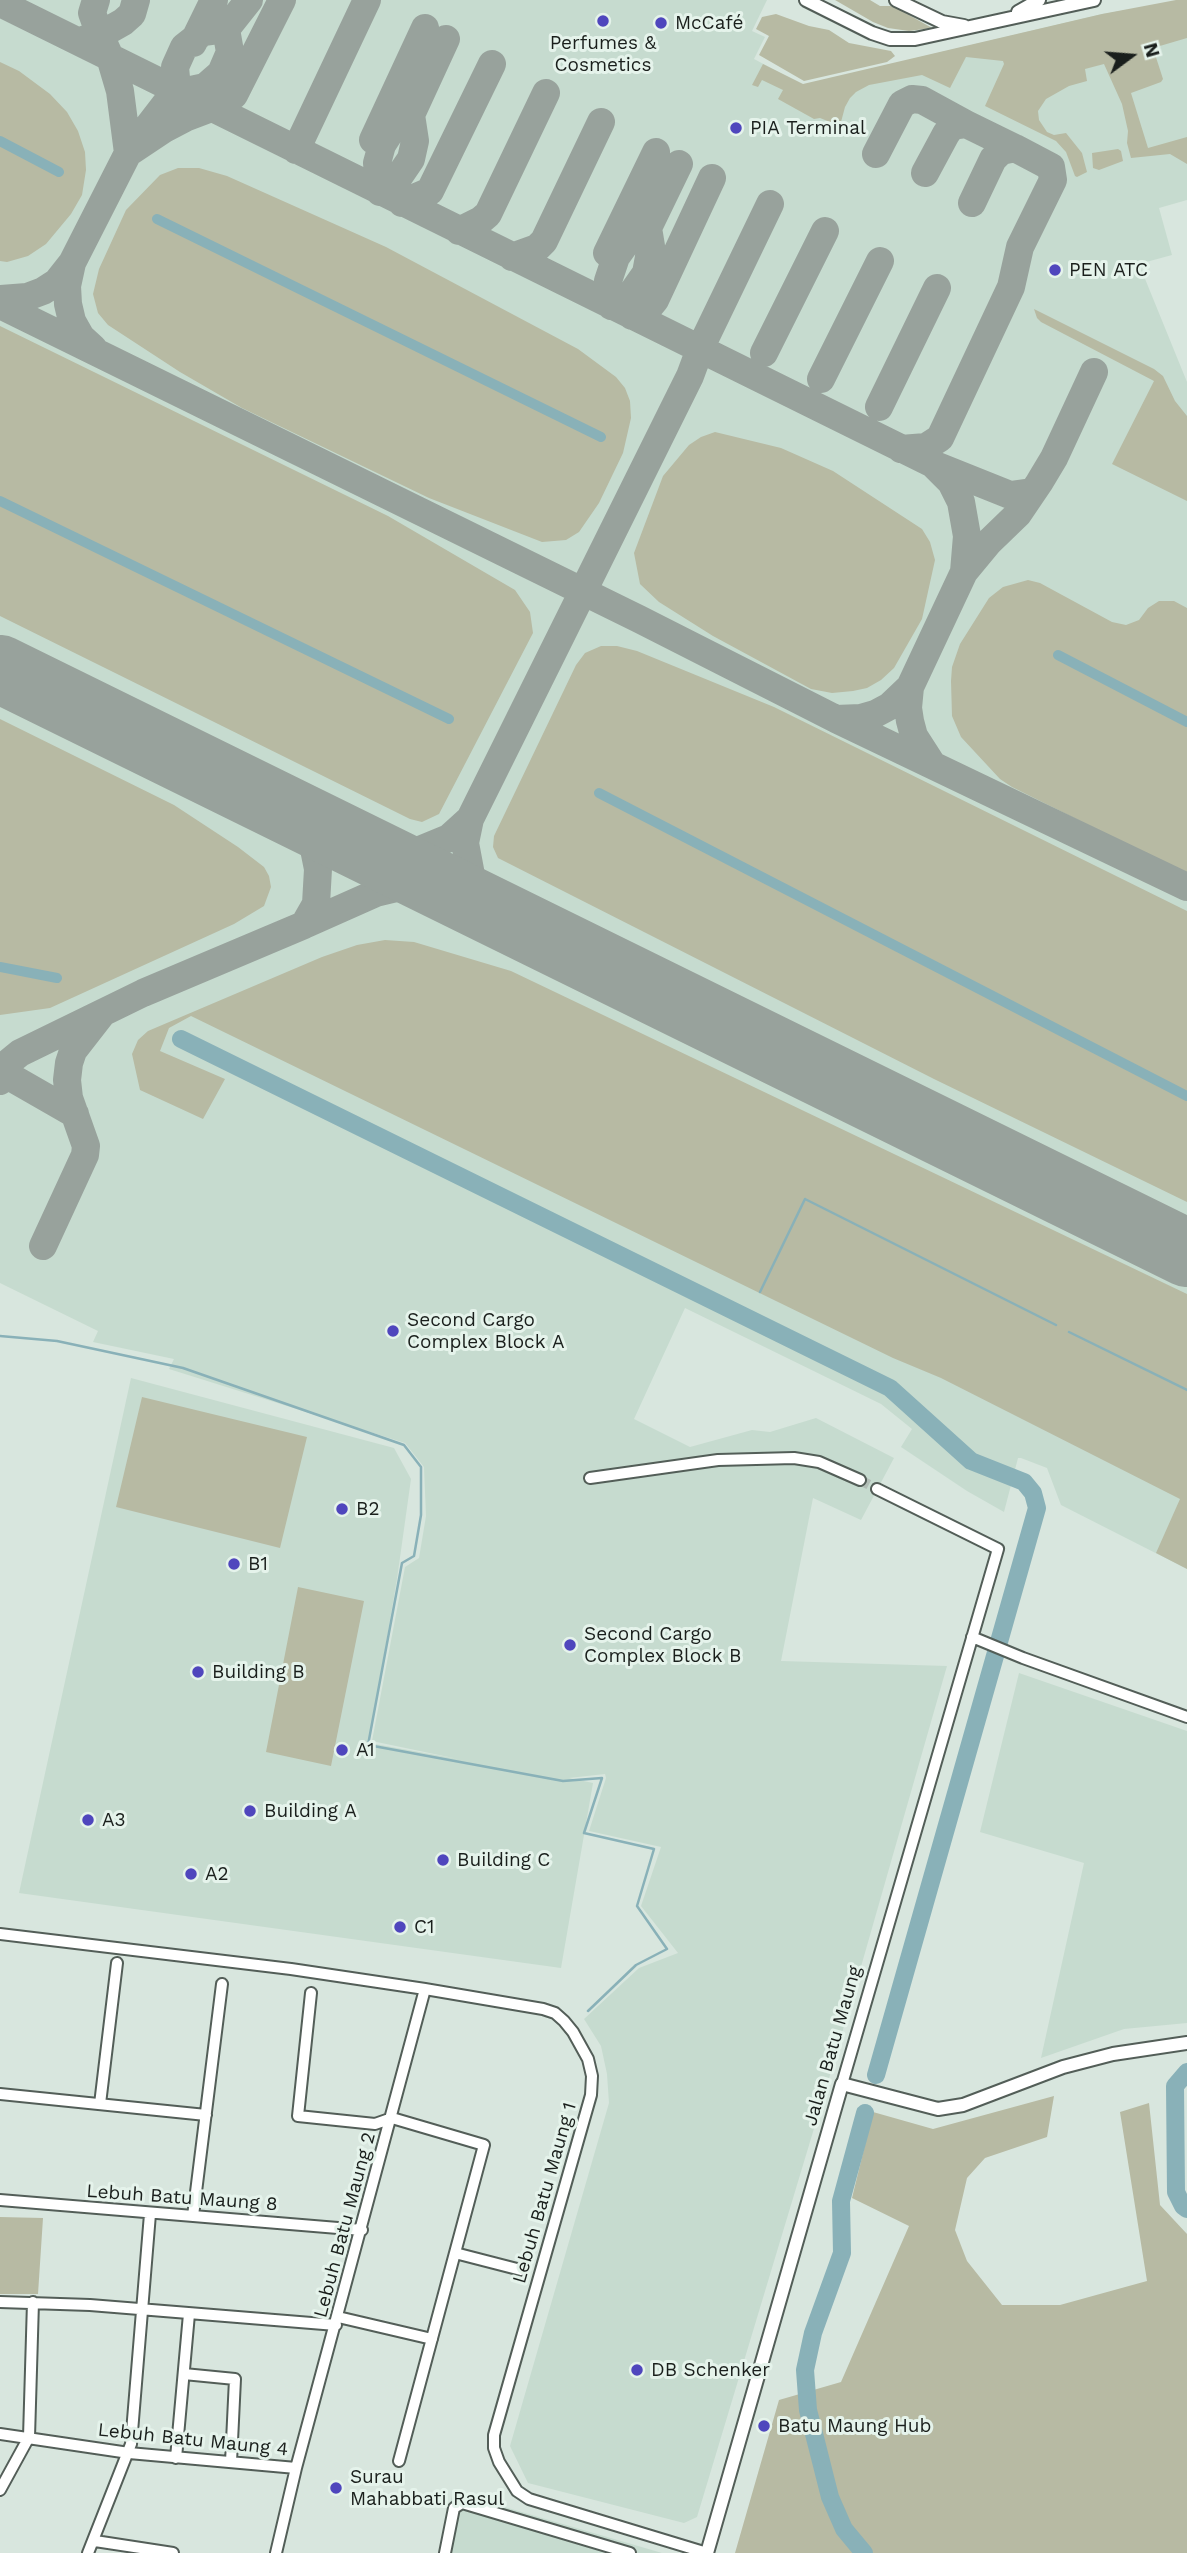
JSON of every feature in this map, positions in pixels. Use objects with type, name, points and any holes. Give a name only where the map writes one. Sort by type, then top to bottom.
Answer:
[{"type":"street","points":[[806,0],[872,33],[890,39],[915,40],[943,28],[972,27],[1094,0]]},
{"type":"street","points":[[896,0],[943,28]]},
{"type":"street","points":[[997,22],[1039,0]]},
{"type":"street","points":[[590,1478],[718,1460],[794,1458],[819,1462],[860,1480]]},
{"type":"street","name":"Jalan Batu Maung","points":[[707,2553],[998,1549],[877,1489]]},
{"type":"street","points":[[973,1638],[1187,1717]]},
{"type":"street","name":"Lebuh Batu Maung 1","points":[[0,1934],[291,1969],[425,1989],[555,2013],[573,2032],[588,2059],[592,2076],[591,2095],[494,2435],[494,2448],[499,2462],[517,2491],[528,2499],[707,2553]]},
{"type":"street","points":[[100,2104],[117,1964]]},
{"type":"street","points":[[193,2216],[222,1984]]},
{"type":"street","name":"Lebuh Batu Maung 2","points":[[296,2468],[425,1989]]},
{"type":"street","points":[[311,1993],[298,2116],[375,2124],[392,2118],[484,2145],[399,2461]]},
{"type":"street","points":[[842,2084],[938,2109],[963,2105],[1063,2067],[1133,2050],[1187,2043]]},
{"type":"street","points":[[0,2094],[206,2115]]},
{"type":"street","name":"Lebuh Batu Maung 8","points":[[0,2200],[362,2230]]},
{"type":"street","points":[[88,2553],[131,2444],[150,2214]]},
{"type":"street","points":[[455,2253],[521,2270]]},
{"type":"street","points":[[0,2302],[337,2321],[432,2339]]},
{"type":"street","points":[[0,2490],[29,2437],[33,2302]]},
{"type":"street","points":[[176,2458],[189,2314]]},
{"type":"street","points":[[184,2374],[235,2379],[231,2462]]},
{"type":"street","name":"Lebuh Batu Maung 4","points":[[0,2434],[129,2453],[296,2468],[276,2553]]},
{"type":"street","points":[[445,2553],[454,2508],[461,2503],[630,2553]]},
{"type":"street","points":[[94,2541],[173,2553]]},
{"type":"shaded area","points":[[0,0],[767,0],[752,31],[765,37],[754,59],[803,85],[1102,14],[1187,0],[1187,200],[1159,208],[1172,255],[1139,264],[1187,382],[1187,1569],[1061,1505],[1047,1468],[1021,1458],[1018,1458],[1004,1512],[901,1447],[912,1429],[881,1404],[685,1308],[634,1419],[690,1447],[752,1430],[770,1432],[816,1418],[894,1458],[861,1520],[813,1498],[781,1661],[947,1666],[828,2082],[697,2517],[684,2523],[528,2483],[510,2446],[609,2103],[601,2046],[584,2019],[639,1968],[678,1953],[641,1906],[661,1847],[589,1831],[605,1774],[569,1778],[593,1783],[561,1968],[19,1893],[131,1378],[394,1448],[411,1479],[369,1743],[458,1759],[372,1741],[405,1567],[419,1558],[426,1516],[424,1467],[405,1443],[169,1369],[174,1359],[93,1342],[98,1331],[0,1283]]},
{"type":"shaded area","points":[[835,0],[870,0],[880,6],[893,6],[932,28],[909,31],[888,28]]},
{"type":"shaded area","points":[[1187,0],[1187,38],[1153,48],[1163,79],[1131,93],[1148,148],[1187,137],[1187,164],[1170,154],[1131,158],[1122,104],[1104,64],[1085,69],[1087,81],[1069,86],[1046,99],[1038,111],[1039,120],[1047,132],[1054,135],[1066,133],[1082,153],[1087,172],[1077,177],[1066,152],[1056,141],[985,106],[1003,61],[966,57],[950,88],[922,75],[869,85],[850,98],[841,122],[814,119],[778,99],[783,90],[762,80],[758,87],[752,85],[763,64],[803,84],[1102,14]]},
{"type":"shaded area","points":[[776,14],[829,30],[849,43],[891,51],[895,56],[887,62],[804,81],[759,55],[769,36],[756,29],[762,17]]},
{"type":"shaded area","points":[[0,62],[19,71],[50,94],[67,112],[78,131],[85,152],[86,170],[82,195],[71,214],[46,244],[28,256],[7,262],[0,261]]},
{"type":"shaded area","points":[[1118,149],[1123,161],[1099,170],[1093,168],[1092,153]]},
{"type":"shaded area","points":[[178,168],[199,168],[227,176],[386,247],[578,349],[616,377],[625,388],[630,401],[631,418],[623,453],[599,503],[579,532],[566,540],[542,542],[429,498],[242,408],[108,325],[98,313],[93,294],[99,269],[126,210],[160,175]]},
{"type":"shaded area","points":[[1034,309],[1163,376],[1175,401],[1187,416],[1187,501],[1112,464],[1154,381],[1041,322]]},
{"type":"shaded area","points":[[0,326],[388,516],[515,590],[530,612],[533,633],[439,814],[422,822],[410,819],[0,616]]},
{"type":"shaded area","points":[[715,432],[781,448],[833,471],[922,529],[930,542],[935,560],[922,619],[894,668],[881,680],[867,688],[853,691],[832,693],[811,689],[713,636],[659,602],[640,584],[634,553],[663,476],[689,445]]},
{"type":"shaded area","points":[[1028,580],[1040,583],[1112,622],[1126,625],[1139,620],[1148,608],[1159,601],[1174,601],[1187,608],[1187,874],[1012,787],[1000,779],[961,737],[952,716],[951,681],[952,667],[960,644],[989,598],[1003,587]]},
{"type":"shaded area","points":[[601,646],[617,646],[637,651],[774,707],[1187,911],[1187,1202],[934,1079],[498,858],[493,847],[494,836],[576,665],[585,653]]},
{"type":"shaded area","points":[[0,719],[174,805],[238,847],[264,867],[269,876],[271,887],[264,906],[234,924],[50,1008],[0,1015]]},
{"type":"shaded area","points":[[385,940],[414,942],[511,971],[1187,1294],[1187,1569],[1156,1553],[1180,1499],[941,1378],[893,1358],[191,1016],[169,1028],[160,1051],[225,1079],[203,1119],[140,1090],[132,1054],[138,1040],[148,1031],[322,957],[357,945]]},
{"type":"shaded area","points":[[142,1397],[307,1437],[280,1548],[116,1507]]},
{"type":"shaded area","points":[[298,1587],[364,1601],[331,1766],[266,1752]]},
{"type":"shaded area","points":[[1019,1673],[1187,1731],[1187,2023],[1124,2029],[1041,2058],[1084,1863],[980,1832]]},
{"type":"shaded area","points":[[1054,2096],[1047,2137],[985,2158],[967,2178],[955,2230],[967,2261],[1002,2305],[1060,2305],[1147,2281],[1120,2112],[1149,2103],[1160,2205],[1187,2234],[1187,2553],[735,2553],[779,2400],[841,2382],[909,2226],[852,2198],[873,2112],[933,2129]]},
{"type":"shaded area","points":[[0,2217],[43,2218],[38,2294],[0,2294]]},
{"type":"shaded area","points":[[453,2492],[662,2553],[439,2553]]},
{"type":"waterway","points":[[0,141],[59,172]]},
{"type":"waterway","points":[[157,219],[601,437]]},
{"type":"waterway","points":[[0,501],[449,719]]},
{"type":"waterway","points":[[1058,655],[1187,722]]},
{"type":"waterway","points":[[599,793],[1187,1096]]},
{"type":"waterway","points":[[0,967],[57,978]]},
{"type":"waterway","points":[[181,1039],[890,1388],[971,1461],[1024,1482],[1033,1493],[1037,1508],[876,2075]]},
{"type":"waterway","points":[[760,1292],[805,1199],[1056,1325]]},
{"type":"waterway","points":[[1069,1332],[1187,1390]]},
{"type":"waterway","points":[[0,1336],[57,1341],[183,1368],[404,1445],[421,1467],[421,1515],[414,1556],[402,1563],[368,1745],[563,1781],[602,1778],[584,1833],[654,1849],[637,1906],[667,1949],[636,1965],[588,2011]]},
{"type":"waterway","points":[[1187,2072],[1175,2086],[1176,2192],[1187,2209]]},
{"type":"waterway","points":[[864,2553],[844,2529],[830,2497],[808,2410],[805,2370],[813,2333],[842,2253],[841,2201],[865,2113]]},
{"type":"taxiway","points":[[83,40],[100,35],[92,13],[96,0]]},
{"type":"taxiway","points":[[72,263],[128,153],[120,91],[100,35],[132,14],[136,0]]},
{"type":"taxiway","points":[[193,43],[214,0]]},
{"type":"taxiway","points":[[226,29],[249,0]]},
{"type":"taxiway","points":[[128,153],[164,129],[222,104],[234,95],[282,0]]},
{"type":"taxiway","points":[[296,150],[367,0]]},
{"type":"taxiway","points":[[0,3],[935,465],[1010,495],[1032,492]]},
{"type":"taxiway","points":[[373,140],[425,28]]},
{"type":"taxiway","points":[[177,89],[205,87],[221,73],[230,52],[226,29]]},
{"type":"taxiway","points":[[140,137],[177,89],[175,67],[184,47],[203,32],[226,29]]},
{"type":"taxiway","points":[[411,115],[415,141],[411,159],[396,181],[380,192],[377,163],[382,145],[391,131],[411,115],[446,39]]},
{"type":"taxiway","points":[[402,203],[430,191],[492,64]]},
{"type":"taxiway","points":[[459,231],[488,214],[546,93]]},
{"type":"taxiway","points":[[876,154],[902,104],[912,99],[922,100],[966,124]]},
{"type":"taxiway","points":[[512,257],[537,248],[544,241],[601,122]]},
{"type":"taxiway","points":[[925,173],[946,134],[951,127],[958,125],[966,124],[1015,148],[1001,151],[993,159],[972,203]]},
{"type":"taxiway","points":[[901,449],[926,447],[940,438],[1011,287],[1020,247],[1053,180],[1051,167],[1015,148]]},
{"type":"taxiway","points":[[607,253],[656,152]]},
{"type":"taxiway","points":[[648,228],[651,246],[646,273],[632,293],[611,306],[608,281],[616,257],[626,243],[648,228],[679,164]]},
{"type":"taxiway","points":[[632,316],[645,312],[655,300],[712,178]]},
{"type":"taxiway","points":[[515,922],[480,892],[471,875],[465,843],[470,819],[690,376],[700,349],[770,204]]},
{"type":"taxiway","points":[[764,353],[825,231]]},
{"type":"taxiway","points":[[821,379],[880,261]]},
{"type":"taxiway","points":[[0,299],[27,297],[43,291],[57,282],[72,263],[67,286],[72,321],[81,337],[93,348]]},
{"type":"taxiway","points":[[879,407],[937,288]]},
{"type":"taxiway","points":[[0,305],[639,619],[836,719],[1187,887]]},
{"type":"taxiway","points":[[910,687],[964,572],[988,543],[1018,514],[1039,483],[1054,458],[1094,372]]},
{"type":"taxiway","points":[[935,466],[951,482],[961,502],[967,536],[964,572]]},
{"type":"taxiway","points":[[836,719],[861,718],[875,714],[890,706],[910,687],[908,708],[914,736],[932,764]]},
{"type":"taxiway","points":[[292,813],[306,824],[318,869],[316,904],[304,925],[376,893],[397,888],[445,887],[460,895]]},
{"type":"taxiway","points":[[356,844],[415,852],[449,838],[470,819]]},
{"type":"taxiway","points":[[0,1081],[9,1062],[20,1053],[143,993],[304,925]]},
{"type":"taxiway","points":[[43,1246],[85,1155],[86,1146],[69,1098],[69,1063],[73,1051],[101,1015]]},
{"type":"taxiway","points":[[0,1071],[75,1114]]},
{"type":"runway","points":[[0,669],[1187,1253]]},
{"type":"tunnel","points":[[860,1480],[877,1489]]},
{"type":"place","name":"Perfumes & Cosmetics","points":[[603,21]]},
{"type":"place","name":"McCafé","points":[[661,23]]},
{"type":"place","name":"PIA Terminal","points":[[736,128]]},
{"type":"place","name":"PEN ATC","points":[[1055,270]]},
{"type":"place","name":"Second Cargo Complex Block A","points":[[393,1331]]},
{"type":"place","name":"B2","points":[[342,1509]]},
{"type":"place","name":"B1","points":[[234,1564]]},
{"type":"place","name":"Second Cargo Complex Block B","points":[[570,1645]]},
{"type":"place","name":"Building B","points":[[198,1672]]},
{"type":"place","name":"A1","points":[[342,1750]]},
{"type":"place","name":"Building A","points":[[250,1811]]},
{"type":"place","name":"A3","points":[[88,1820]]},
{"type":"place","name":"Building C","points":[[443,1860]]},
{"type":"place","name":"A2","points":[[191,1874]]},
{"type":"place","name":"C1","points":[[400,1927]]},
{"type":"place","name":"DB Schenker","points":[[637,2370]]},
{"type":"place","name":"Batu Maung Hub","points":[[764,2426]]},
{"type":"place","name":"Surau Mahabbati Rasul","points":[[336,2488]]}]
